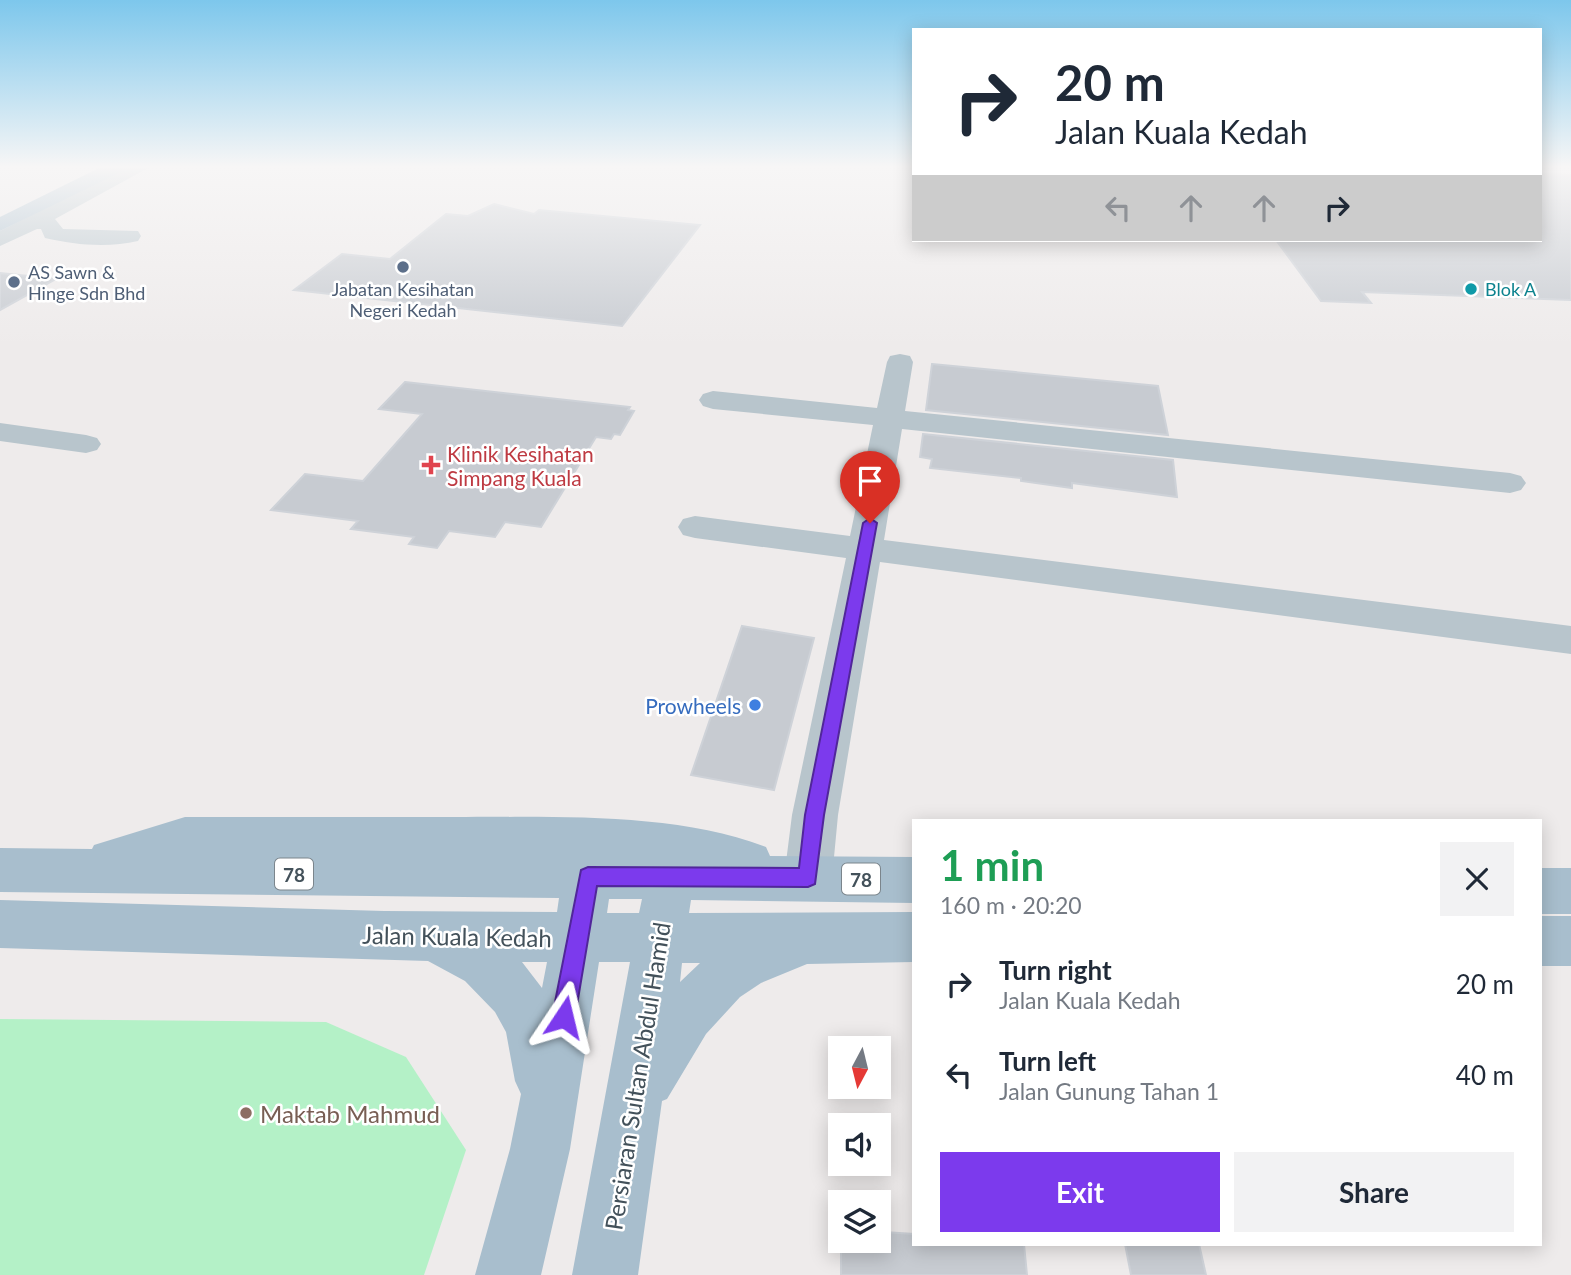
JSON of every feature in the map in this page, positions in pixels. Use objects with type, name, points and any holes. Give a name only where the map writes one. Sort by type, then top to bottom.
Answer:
[{"type":"main road","points":[[75,871],[185,838],[532,838],[669,845],[808,878]]},
{"type":"main road","name":"78","points":[[0,870],[912,880]]},
{"type":"main road","points":[[508,1275],[541,1149],[588,877]]},
{"type":"main road","name":"Persiaran Sultan Abdul Hamid","points":[[605,1275],[670,877]]},
{"type":"main road","points":[[1542,891],[1571,891]]},
{"type":"main road","name":"Jalan Kuala Kedah","points":[[0,924],[427,936],[826,939],[912,936]]},
{"type":"main road","points":[[427,936],[465,950],[497,973],[523,1004],[540,1045],[544,1082],[541,1149]]},
{"type":"main road","points":[[632,1112],[659,1055],[691,1007],[731,971],[777,949],[826,939]]},
{"type":"main road","points":[[1542,940],[1571,941]]},
{"type":"street","points":[[0,239],[23,228]]},
{"type":"street","points":[[52,228],[53,233],[66,236],[130,236]]},
{"type":"street","points":[[808,878],[815,815],[900,362]]},
{"type":"street","points":[[713,400],[1510,483]]},
{"type":"street","points":[[0,432],[86,444]]},
{"type":"street","points":[[695,527],[1571,640]]},
{"type":"green space","name":"Maktab Mahmud","points":[[0,1019],[326,1022],[406,1057],[466,1150],[424,1275],[0,1275]]},
{"type":"building","name":"Jabatan Kesihatan Negeri Kedah","points":[[429,228],[698,228],[622,326],[294,290],[342,254],[390,259]]},
{"type":"building","points":[[1542,228],[1571,228],[1571,300],[1362,292],[1371,303],[1321,301],[1277,242],[1542,242]]},
{"type":"building","points":[[0,273],[56,279],[0,310]]},
{"type":"building","points":[[932,364],[1158,386],[1168,435],[926,410]]},
{"type":"building","points":[[405,382],[630,407],[628,410],[634,411],[620,435],[614,434],[611,439],[596,437],[541,527],[505,522],[495,537],[449,531],[437,548],[409,544],[414,537],[351,529],[358,521],[271,510],[305,474],[363,481],[422,414],[379,409]]},
{"type":"building","points":[[923,434],[1173,460],[1177,497],[1072,483],[1072,488],[1021,481],[1021,478],[930,468],[932,459],[920,457]]},
{"type":"building","points":[[742,626],[814,638],[774,790],[691,775]]},
{"type":"building","points":[[891,1232],[912,1234],[912,1246],[1024,1246],[1027,1275],[841,1275],[841,1253],[891,1253]]},
{"type":"building","points":[[1125,1246],[1199,1246],[1206,1275],[1131,1275]]},
{"type":"place","name":"Jabatan Kesihatan Negeri Kedah","points":[[403,267]]},
{"type":"place","name":"AS Sawn & Hinge Sdn Bhd","points":[[14,282]]},
{"type":"place","name":"Blok A","points":[[1471,289]]},
{"type":"place","name":"Klinik Kesihatan Simpang Kuala","points":[[431,465]]},
{"type":"place","name":"Prowheels","points":[[755,705]]},
{"type":"place","name":"Maktab Mahmud","points":[[246,1113]]},
{"type":"route","points":[[564,1017],[588,877],[808,878],[815,815],[870,523]]}]
